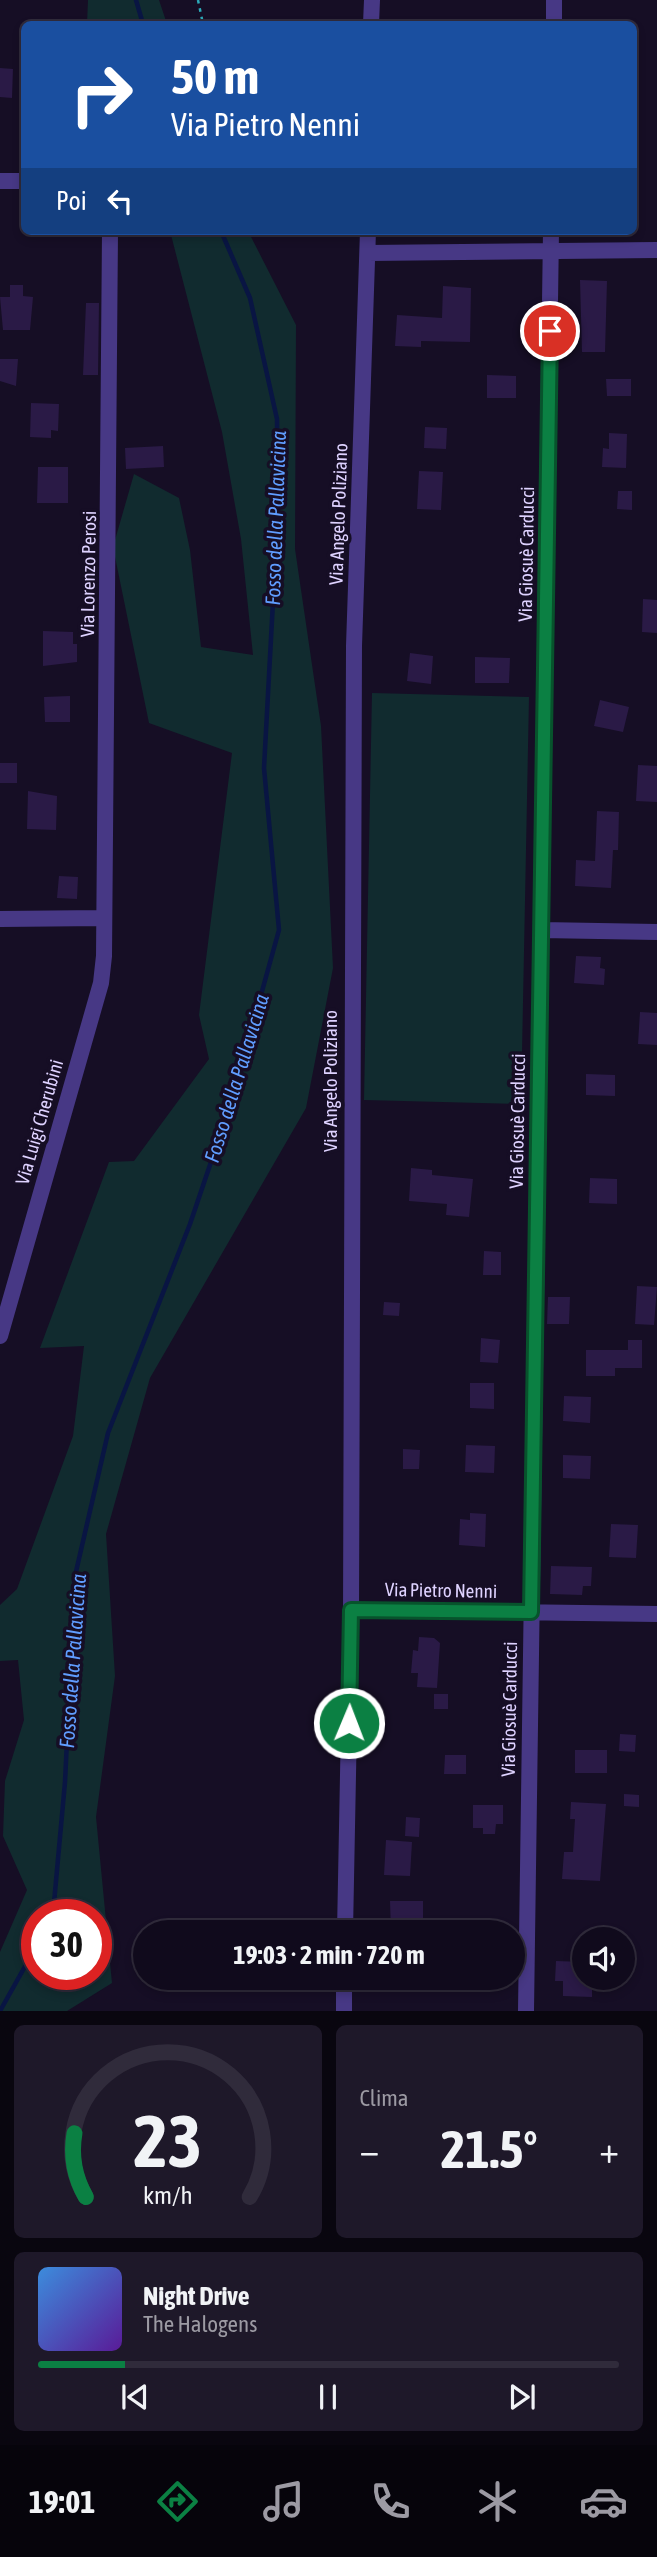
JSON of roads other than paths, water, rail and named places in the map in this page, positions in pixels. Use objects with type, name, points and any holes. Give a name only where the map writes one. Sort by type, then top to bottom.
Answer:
[{"type":"street","points":[[371,21],[372,0]]},
{"type":"street","points":[[554,0],[554,21]]},
{"type":"street","points":[[0,181],[21,181]]},
{"type":"street","name":"Via Lorenzo Perosi","points":[[103,918],[110,235]]},
{"type":"street","name":"Via Angelo Poliziano","points":[[345,1920],[351,1610],[354,646],[368,235]]},
{"type":"street","name":"Via Giosuè Carducci","points":[[526,2011],[551,235]]},
{"type":"street","points":[[368,253],[657,250]]},
{"type":"street","points":[[0,919],[103,918]]},
{"type":"street","name":"Via Luigi Cherubini","points":[[0,1336],[101,982],[103,918]]},
{"type":"street","points":[[541,929],[657,932]]},
{"type":"street","name":"Via Pietro Nenni","points":[[351,1610],[657,1614]]},
{"type":"street","points":[[344,1990],[344,2011]]},
{"type":"waterway","name":"Fosso della Pallavicina","points":[[136,0],[142,21]]},
{"type":"waterway","name":"Fosso della Pallavicina","points":[[54,1899],[65,1782],[75,1576],[108,1433],[190,1224],[231,1103],[279,930],[264,768],[278,509],[277,419],[250,298],[223,235]]},
{"type":"waterway","name":"Fosso della Pallavicina","points":[[0,2011],[21,1974]]}]
